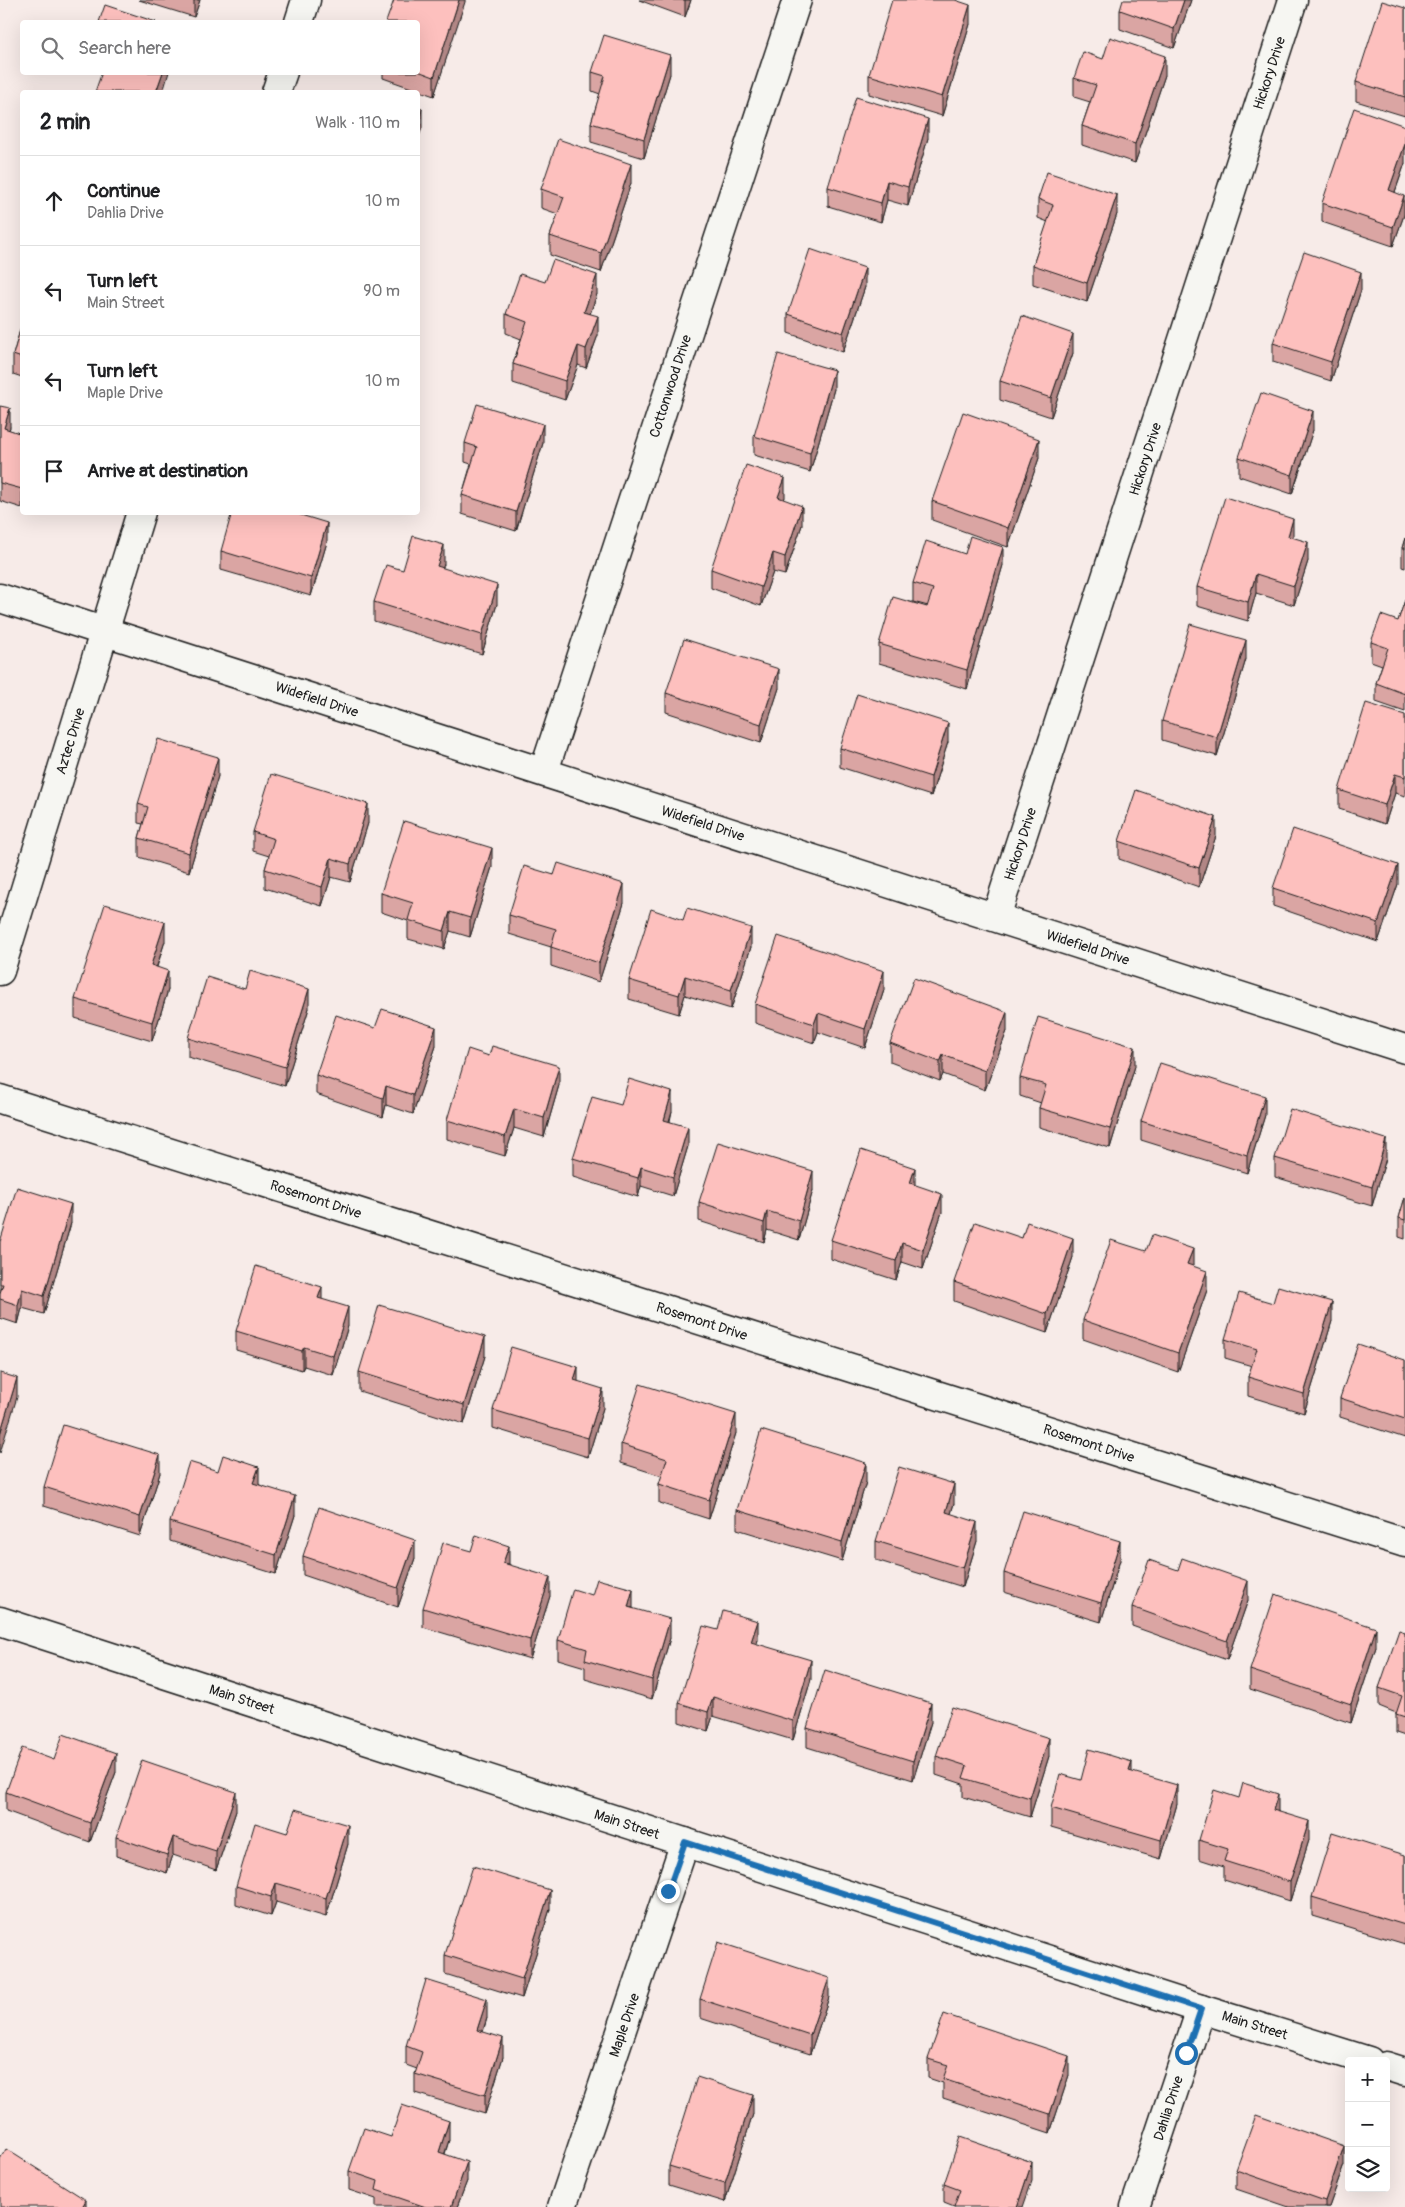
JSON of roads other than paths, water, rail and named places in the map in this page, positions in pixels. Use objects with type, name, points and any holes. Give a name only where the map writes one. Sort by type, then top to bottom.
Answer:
[{"type":"street","points":[[300,20],[306,0]]},
{"type":"street","name":"Cottonwood Drive","points":[[544,771],[797,0]]},
{"type":"street","name":"Hickory Drive","points":[[996,917],[1293,0]]},
{"type":"street","points":[[277,90],[282,75]]},
{"type":"street","name":"Aztec Drive","points":[[0,971],[140,515]]},
{"type":"street","name":"Widefield Drive","points":[[0,598],[544,771],[1405,1049]]},
{"type":"street","name":"Rosemont Drive","points":[[0,1099],[1405,1544]]},
{"type":"street","name":"Main Street","points":[[0,1621],[1201,2009],[1356,2057]]},
{"type":"street","name":"Maple Drive","points":[[562,2207],[685,1842]]},
{"type":"street","name":"Dahlia Drive","points":[[1135,2207],[1201,2009]]},
{"type":"street","points":[[1390,2067],[1405,2072]]}]
